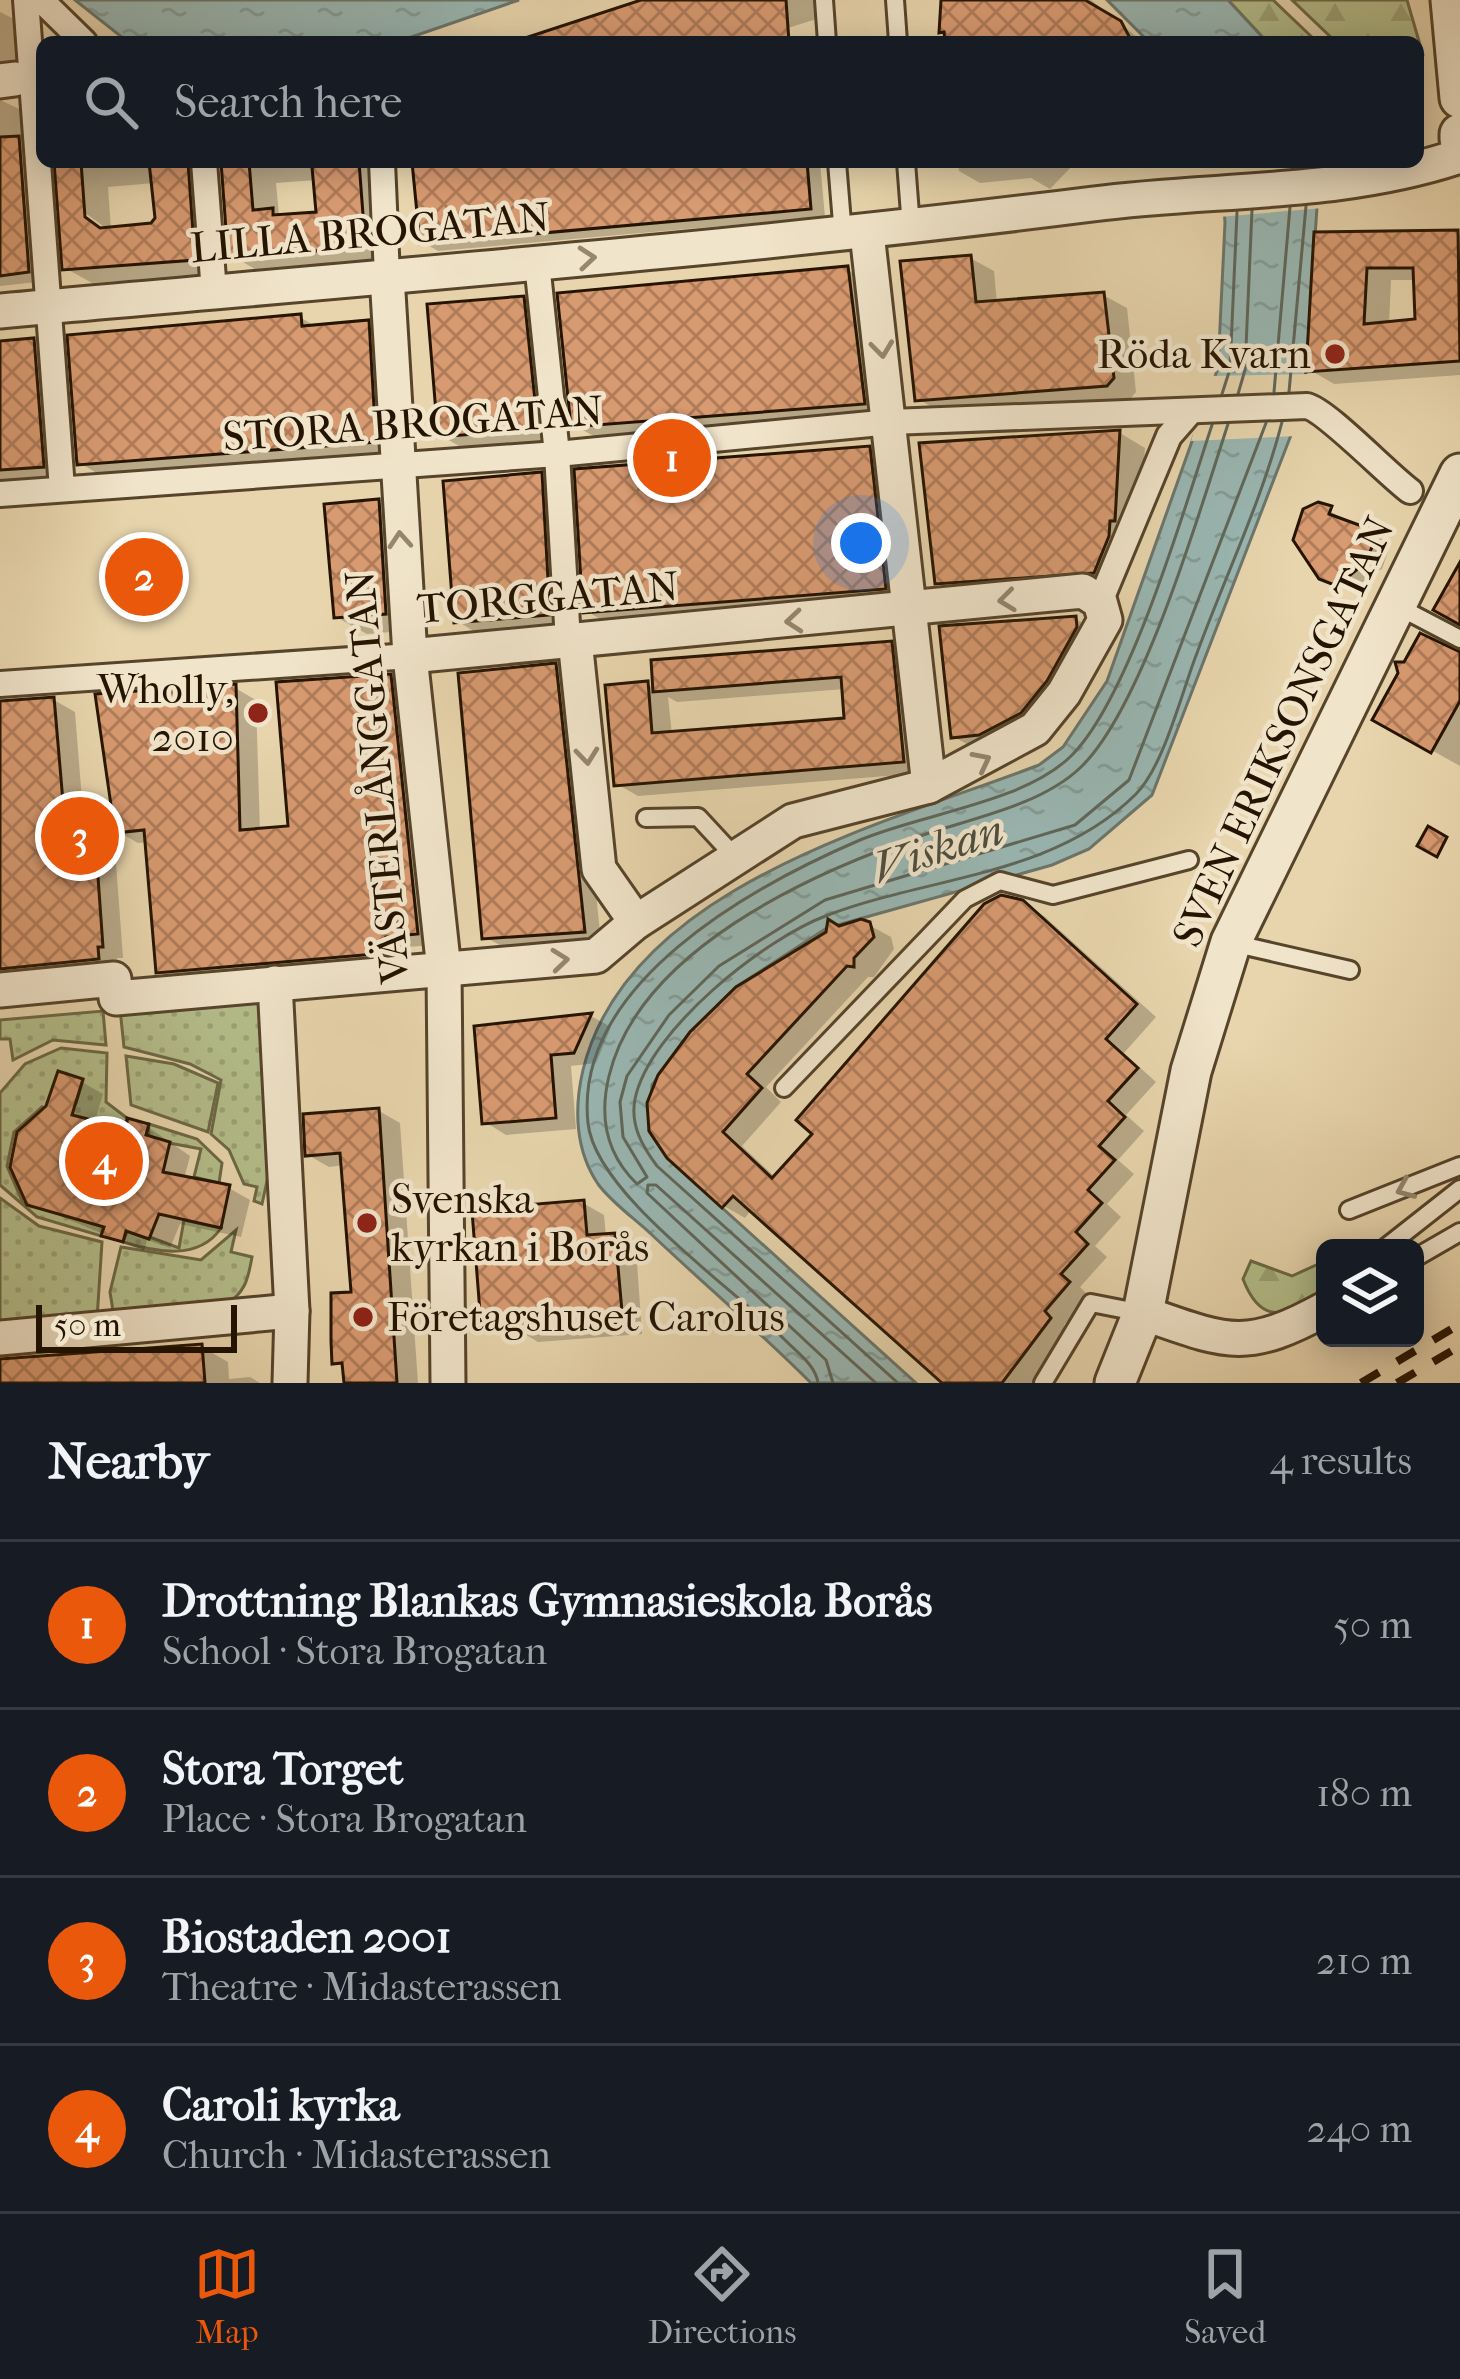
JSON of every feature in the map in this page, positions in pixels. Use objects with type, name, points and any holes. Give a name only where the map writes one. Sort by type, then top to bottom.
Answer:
[{"type":"street","points":[[26,0],[22,78],[48,307],[62,489]]},
{"type":"street","points":[[41,0],[78,36]]},
{"type":"street","points":[[1456,2],[1460,98]]},
{"type":"street","name":"LILLA BROGATAN","points":[[1424,166],[1460,156]]},
{"type":"street","points":[[204,168],[214,292]]},
{"type":"street","name":"VÄSTERLÅNGGATAN","points":[[382,168],[395,466],[444,970],[448,1383]]},
{"type":"street","name":"LILLA BROGATAN","points":[[0,311],[855,234],[1166,194],[1358,184],[1416,168]]},
{"type":"street","points":[[855,234],[891,422],[929,786]]},
{"type":"street","points":[[537,263],[599,869],[636,922]]},
{"type":"street","name":"STORA BROGATAN","points":[[0,494],[557,454],[891,422],[1307,406],[1324,410],[1370,461],[1410,491]]},
{"type":"street","points":[[0,990],[114,979],[116,998],[596,956],[636,922],[793,821],[929,786],[1035,729],[1064,693],[1105,620],[1100,602],[1169,436],[1190,412]]},
{"type":"street","name":"SVEN ERIKSONSGATAN","points":[[1115,1383],[1143,1313],[1190,1071],[1231,942],[1460,475]]},
{"type":"street","name":"TORGGATAN","points":[[0,684],[410,656],[1083,591],[1100,602]]},
{"type":"street","points":[[275,983],[292,1311],[290,1383]]},
{"type":"street","points":[[0,1338],[292,1311]]},
{"type":"street","points":[[1143,1313],[1239,1340],[1276,1336],[1316,1315]]},
{"type":"lane","points":[[824,0],[827,36]]},
{"type":"lane","points":[[895,0],[898,36]]},
{"type":"lane","points":[[838,168],[855,234]]},
{"type":"lane","points":[[906,168],[911,227]]},
{"type":"lane","points":[[1395,605],[1460,639]]},
{"type":"lane","points":[[646,818],[698,817],[736,858]]},
{"type":"lane","points":[[784,1088],[965,899],[1000,881],[1053,895],[1189,860]]},
{"type":"lane","points":[[1231,942],[1350,970]]},
{"type":"lane","points":[[1349,1210],[1460,1166]]},
{"type":"lane","points":[[1396,1239],[1460,1189]]},
{"type":"lane","points":[[1424,1253],[1460,1232]]},
{"type":"lane","points":[[1043,1383],[1091,1303],[1143,1313]]},
{"type":"green space","points":[[1228,0],[1273,0],[1311,36],[1261,36]]},
{"type":"green space","points":[[1292,0],[1407,0],[1417,36],[1330,36]]},
{"type":"green space","points":[[261,997],[274,1149],[262,1204],[254,1201],[257,1187],[244,1184],[229,1150],[211,1134],[221,1080],[190,1064],[124,1047],[120,1009]]},
{"type":"green space","points":[[103,1011],[106,1045],[53,1040],[13,1060],[10,1039],[0,1039],[0,1020]]},
{"type":"green space","points":[[61,1048],[107,1053],[106,1102],[127,1118],[124,1128],[60,1114],[76,1103],[83,1080],[59,1072],[48,1111],[42,1107],[14,1132],[7,1166],[23,1203],[104,1226],[101,1236],[37,1217],[0,1185],[0,1093],[25,1064]]},
{"type":"green space","points":[[126,1056],[174,1064],[218,1083],[208,1132],[131,1105]]},
{"type":"green space","points":[[149,1124],[197,1139],[222,1163],[219,1183],[194,1177],[201,1149],[148,1139]]},
{"type":"green space","points":[[0,1198],[39,1226],[102,1242],[97,1319],[0,1329]]},
{"type":"green space","points":[[184,1220],[221,1228],[189,1250],[162,1251],[123,1242],[128,1229],[179,1248]]},
{"type":"green space","points":[[236,1230],[231,1252],[252,1257],[244,1285],[224,1306],[114,1317],[110,1292],[121,1247],[201,1260]]},
{"type":"green space","points":[[1251,1261],[1292,1276],[1316,1265],[1316,1294],[1289,1311],[1268,1311],[1243,1279]]},
{"type":"water","points":[[75,0],[519,0],[414,36],[120,36]]},
{"type":"water","points":[[1107,0],[1228,0],[1261,36],[1143,36]]},
{"type":"water","name":"Viskan","points":[[1221,168],[1320,168],[1306,372],[1291,435],[1152,795],[1089,849],[1052,865],[827,928],[736,987],[690,1032],[652,1085],[649,1131],[667,1158],[916,1383],[811,1383],[598,1184],[578,1128],[583,1070],[609,1007],[651,953],[706,909],[770,871],[839,839],[1039,765],[1063,747],[1107,681],[1218,368],[1225,223]]},
{"type":"pier","points":[[1215,168],[1326,168],[1323,208],[1219,217]]},
{"type":"pier","points":[[1311,374],[1297,436],[1191,441],[1209,376]]},
{"type":"building","points":[[641,0],[786,0],[789,36],[531,36]]},
{"type":"building","points":[[941,0],[1085,0],[1121,21],[1129,36],[944,36],[939,33]]},
{"type":"building","points":[[19,136],[29,272],[0,276],[0,137]]},
{"type":"building","points":[[54,168],[81,168],[85,217],[100,228],[151,223],[155,218],[150,168],[188,168],[195,260],[62,270]]},
{"type":"building","points":[[221,168],[250,168],[253,210],[273,208],[273,215],[316,212],[312,168],[359,168],[365,241],[358,248],[228,257]]},
{"type":"building","points":[[413,168],[808,168],[811,209],[420,244]]},
{"type":"building","points":[[1458,230],[1460,361],[1306,372],[1314,232]],"holes":[[[1367,268],[1413,268],[1415,319],[1364,324]]]},
{"type":"building","points":[[971,255],[976,302],[1104,292],[1114,378],[1107,386],[915,401],[900,261]]},
{"type":"building","points":[[848,266],[865,404],[571,427],[557,293]]},
{"type":"building","points":[[524,296],[538,429],[438,437],[427,304]]},
{"type":"building","points":[[301,314],[302,326],[369,320],[376,442],[77,465],[67,335]]},
{"type":"building","points":[[34,338],[44,467],[0,470],[0,341]]},
{"type":"building","points":[[1120,430],[1115,521],[1110,521],[1094,573],[935,584],[919,443]]},
{"type":"building","points":[[870,446],[886,589],[583,613],[574,469]]},
{"type":"building","points":[[542,472],[550,615],[454,623],[443,481]]},
{"type":"building","points":[[379,499],[386,614],[334,618],[324,504]]},
{"type":"building","points":[[1318,502],[1332,506],[1329,514],[1370,529],[1375,538],[1367,561],[1337,586],[1319,579],[1293,540],[1303,509]]},
{"type":"building","points":[[1460,562],[1460,625],[1433,610]]},
{"type":"building","points":[[1076,616],[1077,627],[1047,681],[1021,713],[979,735],[951,738],[939,626]]},
{"type":"building","points":[[1420,633],[1460,652],[1460,701],[1431,753],[1372,720],[1398,673],[1395,662],[1404,662]]},
{"type":"building","points":[[892,641],[904,762],[614,786],[605,685],[648,681],[652,733],[844,718],[841,677],[653,692],[651,660]]},
{"type":"building","points":[[556,663],[585,932],[482,939],[458,673]]},
{"type":"building","points":[[391,674],[418,934],[386,937],[387,953],[156,973],[144,830],[115,833],[95,694],[236,684],[240,830],[288,826],[276,682]]},
{"type":"building","points":[[54,697],[66,837],[95,835],[103,947],[98,947],[99,959],[0,969],[0,701]]},
{"type":"building","points":[[1428,826],[1447,837],[1437,857],[1417,846]]},
{"type":"building","points":[[1001,895],[1023,900],[1137,1004],[1106,1039],[1138,1068],[1108,1101],[1125,1117],[1099,1146],[1115,1160],[1088,1190],[1102,1203],[1076,1232],[1088,1244],[1061,1274],[1070,1282],[1045,1311],[1051,1318],[1002,1383],[942,1383],[733,1196],[722,1208],[667,1158],[649,1131],[647,1103],[658,1075],[690,1032],[736,987],[826,932],[828,919],[839,926],[861,919],[870,922],[874,937],[854,958],[854,967],[847,966],[747,1074],[762,1088],[723,1132],[772,1178],[812,1134],[796,1120],[984,904]]},
{"type":"building","points":[[592,1013],[574,1053],[551,1055],[556,1118],[482,1124],[474,1026]]},
{"type":"building","points":[[58,1071],[83,1079],[72,1115],[127,1129],[127,1118],[149,1124],[146,1135],[170,1142],[163,1172],[230,1185],[221,1228],[159,1214],[149,1239],[126,1231],[123,1242],[101,1236],[104,1227],[27,1205],[10,1167],[17,1132],[46,1106]]},
{"type":"building","name":"Svenska kyrkan i Borås","points":[[379,1108],[397,1383],[344,1383],[342,1363],[332,1364],[331,1341],[331,1293],[351,1292],[340,1153],[305,1156],[303,1114]]},
{"type":"building","points":[[584,1200],[587,1235],[615,1233],[623,1323],[514,1332],[513,1322],[481,1325],[472,1211],[487,1202],[501,1207]]},
{"type":"building","points":[[202,1344],[205,1383],[0,1383],[0,1359]]},
{"type":"railway","points":[[1361,1383],[1460,1324]]},
{"type":"railway","points":[[1397,1383],[1460,1346]]},
{"type":"place","name":"Röda Kvarn","points":[[1335,354]]},
{"type":"place","name":"Drottning Blankas Gymnasieskola Borås","points":[[672,458]]},
{"type":"place","name":"Stora Torget","points":[[144,577]]},
{"type":"place","name":"Wholly, 2010","points":[[258,713]]},
{"type":"place","name":"Biostaden 2001","points":[[80,836]]},
{"type":"place","name":"Caroli kyrka","points":[[104,1161]]},
{"type":"place","name":"Svenska kyrkan i Borås","points":[[367,1223]]},
{"type":"place","name":"Företagshuset Carolus","points":[[363,1317]]}]
